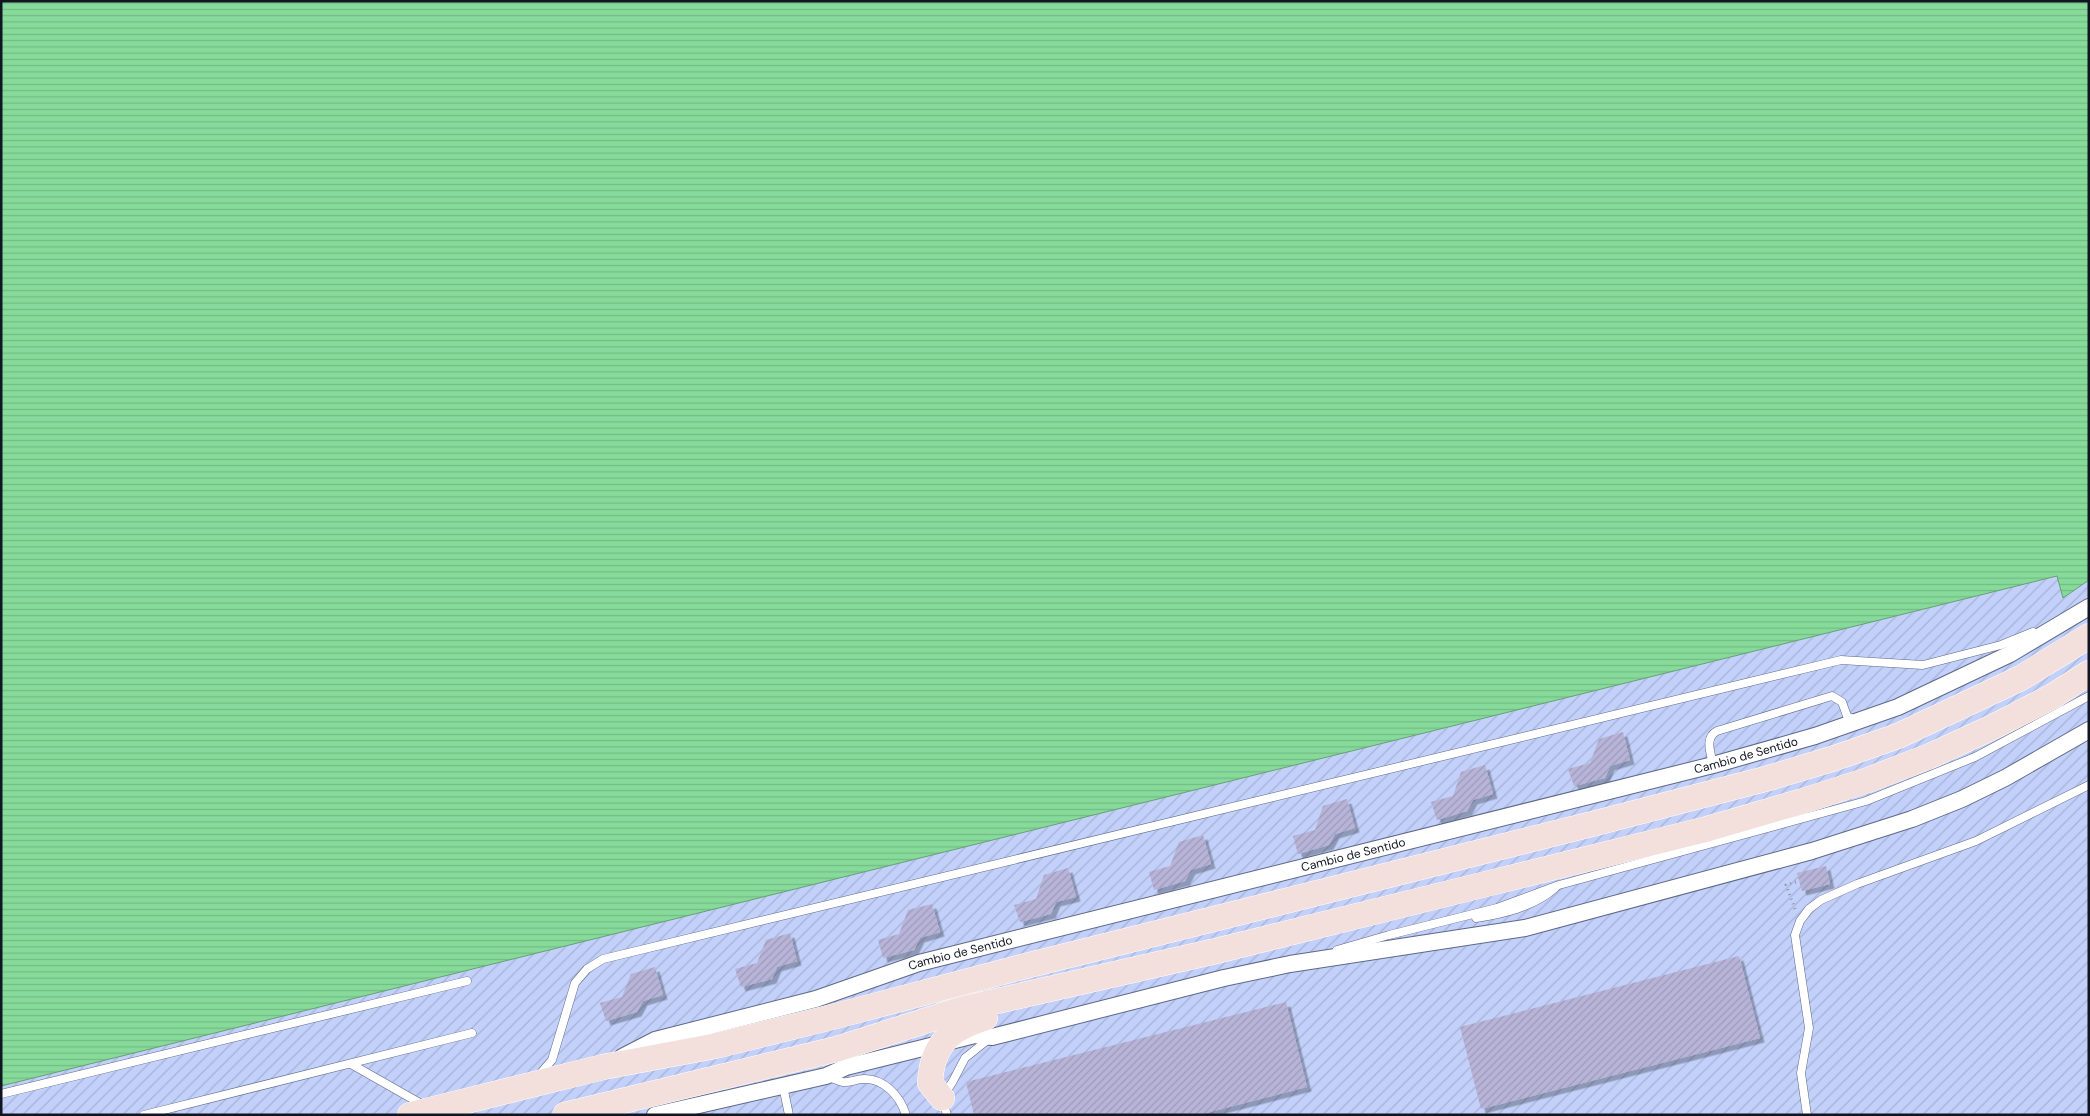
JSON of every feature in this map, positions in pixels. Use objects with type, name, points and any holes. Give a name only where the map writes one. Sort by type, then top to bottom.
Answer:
[{"type":"main road","points":[[421,1112],[603,1067],[715,1046],[823,1019],[1014,969],[1703,796],[1835,758],[1898,736],[2021,678],[2084,621]]},
{"type":"main road","points":[[564,1115],[837,1049],[962,1009],[1216,950],[1486,884],[1706,828],[1803,801],[1868,780],[1930,756],[1993,727],[2053,696],[2089,673]]},
{"type":"main road","points":[[944,1106],[930,1083],[931,1068],[935,1055],[952,1031],[966,1023],[1092,991],[1139,967]]},
{"type":"street","name":"Cambio de Sentido","points":[[603,1067],[654,1040],[816,999],[919,963],[1713,765],[1815,736],[1898,706],[2084,621],[2089,607]]},
{"type":"street","points":[[655,1115],[702,1108],[826,1076],[846,1067],[942,1043],[975,1035],[992,1036],[1224,978],[1290,964],[1525,928],[1812,851],[1912,819],[1962,799],[2005,778],[2089,730]]},
{"type":"lane","points":[[509,1090],[526,1084],[541,1074],[552,1060],[575,983],[587,969],[603,959],[1841,660],[1924,666],[2084,621]]},
{"type":"lane","points":[[1713,765],[1709,740],[1713,733],[1726,728],[1832,696],[1842,702],[1845,713],[1850,718],[1862,720]]},
{"type":"lane","points":[[1290,964],[1424,926],[1497,908],[1560,885],[1866,801],[1975,756],[2089,696]]},
{"type":"lane","points":[[1807,1115],[1801,1073],[1808,1028],[1795,936],[1800,921],[1809,909],[1821,900],[1858,884],[1976,841],[2089,785]]},
{"type":"lane","points":[[1,1094],[467,981]]},
{"type":"lane","points":[[144,1115],[472,1033]]},
{"type":"lane","points":[[944,1106],[965,1058],[992,1036]]},
{"type":"lane","points":[[351,1064],[421,1112]]},
{"type":"lane","points":[[826,1076],[844,1082],[861,1079],[881,1082],[889,1088],[904,1107],[906,1115]]},
{"type":"lane","points":[[783,1086],[789,1115]]},
{"type":"path","points":[[1799,882],[1786,885],[1800,921]]},
{"type":"shaded area","points":[[1,1],[2089,1],[2089,580],[2063,598],[2057,576],[1,1086]]},
{"type":"shaded area","points":[[2058,576],[2064,598],[2089,580],[2089,1115],[1,1115],[1,1086]]},
{"type":"building","points":[[1623,732],[1630,760],[1610,766],[1605,778],[1574,786],[1568,769],[1590,763],[1599,739]]},
{"type":"building","points":[[1485,765],[1493,794],[1473,800],[1467,811],[1437,820],[1431,802],[1453,796],[1461,772]]},
{"type":"building","points":[[1347,799],[1355,828],[1335,834],[1329,845],[1298,854],[1293,836],[1315,830],[1323,806]]},
{"type":"building","points":[[1203,835],[1211,864],[1191,870],[1185,881],[1154,890],[1149,872],[1170,866],[1179,842]]},
{"type":"building","points":[[1826,866],[1830,884],[1802,891],[1797,873]]},
{"type":"building","points":[[1068,868],[1076,897],[1056,902],[1051,914],[1020,922],[1014,905],[1036,899],[1044,875]]},
{"type":"building","points":[[932,904],[940,932],[920,938],[914,950],[883,958],[878,940],[899,934],[908,910]]},
{"type":"building","points":[[790,933],[797,961],[777,967],[772,979],[741,987],[735,969],[757,963],[766,940]]},
{"type":"building","points":[[1739,956],[1760,1038],[1481,1109],[1460,1027]]},
{"type":"building","points":[[655,967],[663,995],[643,1001],[637,1012],[606,1021],[600,1003],[622,997],[631,974]]},
{"type":"building","points":[[1286,1002],[1307,1087],[1198,1115],[974,1115],[966,1082]]}]
